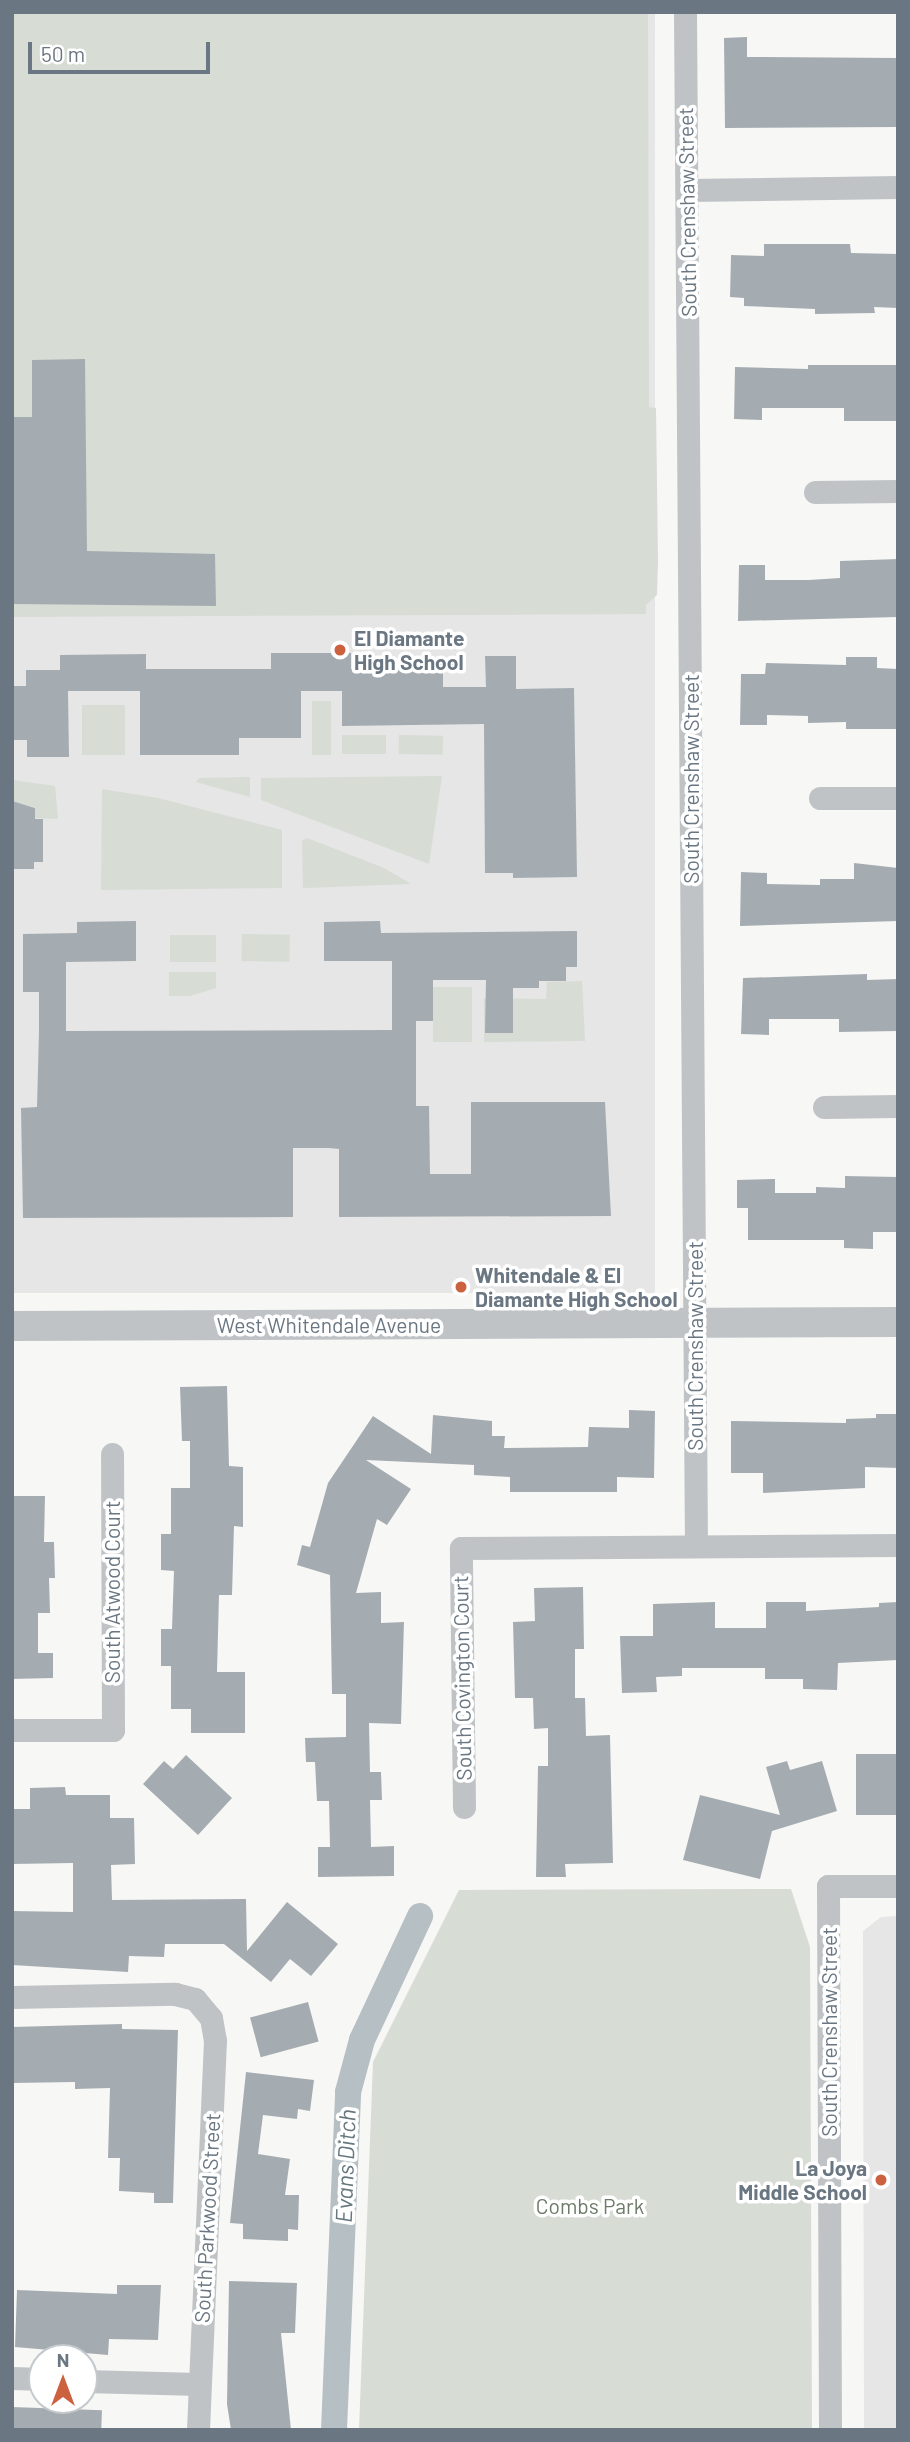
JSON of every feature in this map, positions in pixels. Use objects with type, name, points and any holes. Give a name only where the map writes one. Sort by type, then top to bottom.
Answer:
[{"type":"street","name":"South Crenshaw Street","points":[[685,12],[696,1546]]},
{"type":"street","points":[[687,190],[898,187]]},
{"type":"street","points":[[815,492],[898,491]]},
{"type":"street","points":[[820,799],[898,798]]},
{"type":"street","points":[[824,1107],[898,1106]]},
{"type":"street","name":"West Whitendale Avenue","points":[[12,1326],[898,1322]]},
{"type":"street","name":"South Atwood Court","points":[[12,1730],[113,1730],[112,1454]]},
{"type":"street","points":[[696,1546],[898,1545]]},
{"type":"street","name":"South Covington Court","points":[[464,1807],[461,1548],[696,1546]]},
{"type":"street","name":"South Crenshaw Street","points":[[830,2430],[828,1886],[898,1886]]},
{"type":"street","name":"South Parkwood Street","points":[[12,1997],[170,1994],[195,1999],[206,2009],[215,2040],[198,2430]]},
{"type":"street","points":[[98,2381],[199,2384]]},
{"type":"shaded area","name":"El Diamante High School","points":[[12,12],[655,12],[655,1293],[12,1293]]},
{"type":"shaded area","name":"La Joya Middle School","points":[[898,1916],[898,2430],[864,2430],[863,1931],[881,1917]]},
{"type":"green space","points":[[12,12],[648,12],[649,407],[656,408],[658,561],[657,595],[646,605],[646,614],[12,617]]},
{"type":"green space","points":[[312,701],[331,701],[331,755],[312,755]]},
{"type":"green space","points":[[82,705],[125,705],[125,755],[82,755]]},
{"type":"green space","points":[[342,735],[386,735],[386,754],[342,754]]},
{"type":"green space","points":[[399,735],[443,736],[443,755],[399,754]]},
{"type":"green space","points":[[442,776],[429,864],[261,800],[261,778]]},
{"type":"green space","points":[[250,777],[250,797],[196,782],[199,778]]},
{"type":"green space","points":[[12,780],[55,786],[58,819],[35,818],[35,807],[12,802]]},
{"type":"green space","points":[[102,789],[158,798],[282,830],[282,888],[101,890]]},
{"type":"green space","points":[[307,838],[384,868],[411,884],[303,888],[302,841]]},
{"type":"green space","points":[[242,934],[290,935],[290,962],[242,961]]},
{"type":"green space","points":[[170,935],[216,935],[216,962],[170,962]]},
{"type":"green space","points":[[169,972],[216,972],[216,988],[190,996],[169,996]]},
{"type":"green space","points":[[582,981],[585,1041],[484,1042],[484,998],[546,999],[547,982]]},
{"type":"green space","points":[[433,987],[472,987],[472,1042],[433,1042]]},
{"type":"green space","name":"Combs Park","points":[[791,1889],[810,1947],[812,2430],[359,2430],[373,2062],[459,1890]]},
{"type":"building","points":[[747,37],[747,57],[898,58],[898,127],[725,128],[724,38]]},
{"type":"building","points":[[764,244],[850,244],[851,253],[898,254],[898,308],[874,307],[875,313],[815,314],[815,309],[744,306],[744,298],[730,297],[731,255],[764,256]]},
{"type":"building","points":[[85,359],[87,551],[215,554],[216,606],[12,604],[12,417],[32,417],[32,360]]},
{"type":"building","points":[[808,365],[898,365],[898,421],[844,421],[844,408],[762,408],[762,420],[734,419],[735,367],[808,369]]},
{"type":"building","points":[[898,559],[898,617],[738,621],[739,565],[765,565],[765,580],[809,580],[840,578],[840,561]]},
{"type":"building","points":[[271,653],[351,653],[351,669],[443,668],[443,687],[486,687],[485,656],[516,656],[516,689],[574,688],[577,877],[513,878],[513,873],[485,873],[484,724],[342,726],[342,691],[301,691],[301,738],[239,738],[239,755],[140,755],[140,691],[68,691],[69,757],[27,757],[27,740],[12,740],[12,686],[26,686],[26,670],[60,670],[60,655],[146,654],[146,669],[271,669]]},
{"type":"building","points":[[846,657],[877,657],[877,668],[898,669],[898,729],[846,729],[846,722],[808,723],[808,716],[767,715],[767,725],[740,725],[741,674],[765,674],[766,663],[846,665]]},
{"type":"building","points":[[12,801],[35,808],[35,819],[43,819],[43,862],[34,862],[34,869],[12,869]]},
{"type":"building","points":[[854,863],[898,868],[898,921],[740,926],[741,872],[767,873],[767,884],[820,885],[820,879],[854,879]]},
{"type":"building","points":[[136,921],[136,961],[66,962],[66,1031],[392,1030],[392,961],[324,961],[324,922],[380,921],[381,933],[577,931],[577,967],[566,967],[566,981],[539,981],[539,988],[513,988],[513,1033],[485,1033],[486,980],[433,980],[433,1021],[416,1021],[416,1106],[429,1106],[430,1174],[471,1174],[471,1102],[605,1102],[611,1216],[339,1217],[339,1149],[293,1148],[293,1217],[23,1218],[21,1108],[37,1107],[39,992],[23,992],[23,934],[77,933],[77,922]]},
{"type":"building","points":[[867,974],[867,980],[898,979],[898,1031],[839,1032],[839,1019],[769,1019],[769,1035],[741,1034],[743,978]]},
{"type":"building","points":[[845,1176],[898,1177],[898,1232],[873,1232],[873,1249],[844,1248],[844,1240],[748,1240],[748,1208],[737,1208],[737,1180],[775,1179],[775,1193],[816,1193],[816,1187],[845,1188]]},
{"type":"building","points":[[227,1386],[229,1466],[243,1467],[243,1527],[234,1526],[232,1595],[219,1595],[217,1672],[245,1672],[245,1733],[191,1733],[191,1709],[171,1709],[171,1666],[161,1666],[161,1629],[172,1629],[174,1571],[161,1570],[161,1534],[171,1534],[171,1488],[190,1488],[190,1441],[182,1441],[180,1387]]},
{"type":"building","points":[[629,1410],[655,1411],[654,1478],[617,1477],[617,1492],[510,1492],[510,1477],[474,1475],[474,1465],[366,1460],[411,1489],[387,1525],[377,1519],[356,1593],[381,1592],[381,1623],[404,1622],[401,1724],[369,1723],[370,1772],[381,1772],[382,1800],[370,1800],[371,1847],[394,1846],[394,1876],[318,1877],[318,1847],[330,1847],[329,1801],[317,1801],[315,1762],[306,1762],[305,1738],[346,1737],[346,1694],[332,1694],[330,1575],[297,1565],[302,1545],[310,1547],[328,1483],[373,1416],[431,1454],[433,1415],[492,1421],[492,1436],[505,1436],[504,1448],[588,1447],[589,1427],[629,1428]]},
{"type":"building","points":[[876,1414],[898,1414],[898,1468],[865,1467],[865,1488],[763,1493],[763,1473],[731,1473],[731,1421],[846,1423],[846,1419],[876,1418]]},
{"type":"building","points":[[12,1496],[45,1496],[44,1542],[54,1542],[55,1578],[49,1578],[50,1613],[38,1613],[38,1653],[53,1653],[53,1678],[12,1679]]},
{"type":"building","points":[[583,1587],[584,1649],[575,1649],[575,1698],[585,1698],[586,1736],[610,1735],[613,1863],[565,1864],[566,1877],[536,1877],[538,1766],[548,1766],[548,1728],[534,1729],[533,1698],[515,1698],[513,1622],[535,1621],[534,1588]]},
{"type":"building","points":[[715,1602],[715,1628],[766,1628],[766,1602],[806,1602],[806,1611],[879,1607],[879,1603],[898,1602],[898,1660],[838,1663],[837,1690],[803,1689],[803,1679],[765,1679],[765,1668],[682,1668],[682,1676],[656,1677],[657,1692],[622,1693],[620,1636],[653,1636],[653,1604]]},
{"type":"building","points":[[856,1754],[898,1754],[898,1815],[856,1815]]},
{"type":"building","points":[[186,1755],[232,1798],[198,1835],[143,1784],[164,1761],[173,1769]]},
{"type":"building","points":[[787,1761],[790,1770],[822,1761],[837,1811],[772,1831],[760,1879],[683,1860],[700,1795],[780,1815],[766,1767]]},
{"type":"building","points":[[65,1787],[66,1795],[110,1795],[110,1818],[134,1818],[135,1864],[111,1865],[112,1900],[246,1899],[247,1951],[287,1902],[338,1944],[311,1976],[290,1959],[271,1982],[224,1944],[165,1944],[164,1957],[129,1956],[128,1972],[12,1965],[12,1911],[73,1912],[73,1863],[12,1864],[12,1809],[30,1809],[30,1788]]},
{"type":"building","points":[[308,2002],[319,2042],[261,2057],[250,2018]]},
{"type":"building","points":[[122,2024],[122,2029],[178,2030],[173,2203],[154,2203],[154,2193],[119,2191],[120,2158],[108,2158],[110,2088],[75,2089],[75,2082],[12,2083],[12,2027]]},
{"type":"building","points":[[246,2072],[314,2080],[310,2111],[298,2109],[297,2119],[263,2115],[258,2154],[290,2159],[285,2195],[299,2195],[298,2230],[288,2229],[288,2241],[243,2239],[243,2224],[230,2223]]},
{"type":"building","points":[[229,2281],[297,2283],[295,2333],[281,2333],[291,2430],[231,2430],[227,2404]]},
{"type":"building","points":[[117,2285],[161,2285],[158,2340],[109,2339],[108,2355],[98,2354],[98,2344],[28,2344],[28,2348],[15,2347],[17,2290],[117,2294]]},
{"type":"building","points":[[12,2407],[28,2408],[28,2414],[98,2414],[98,2410],[102,2410],[101,2430],[12,2430]]},
{"type":"waterway","name":"Evans Ditch","points":[[334,2430],[348,2092],[362,2040],[420,1916]]},
{"type":"place","name":"El Diamante High School","points":[[340,650]]},
{"type":"place","name":"Whitendale & El Diamante High School","points":[[461,1287]]},
{"type":"place","name":"La Joya Middle School","points":[[881,2180]]}]
